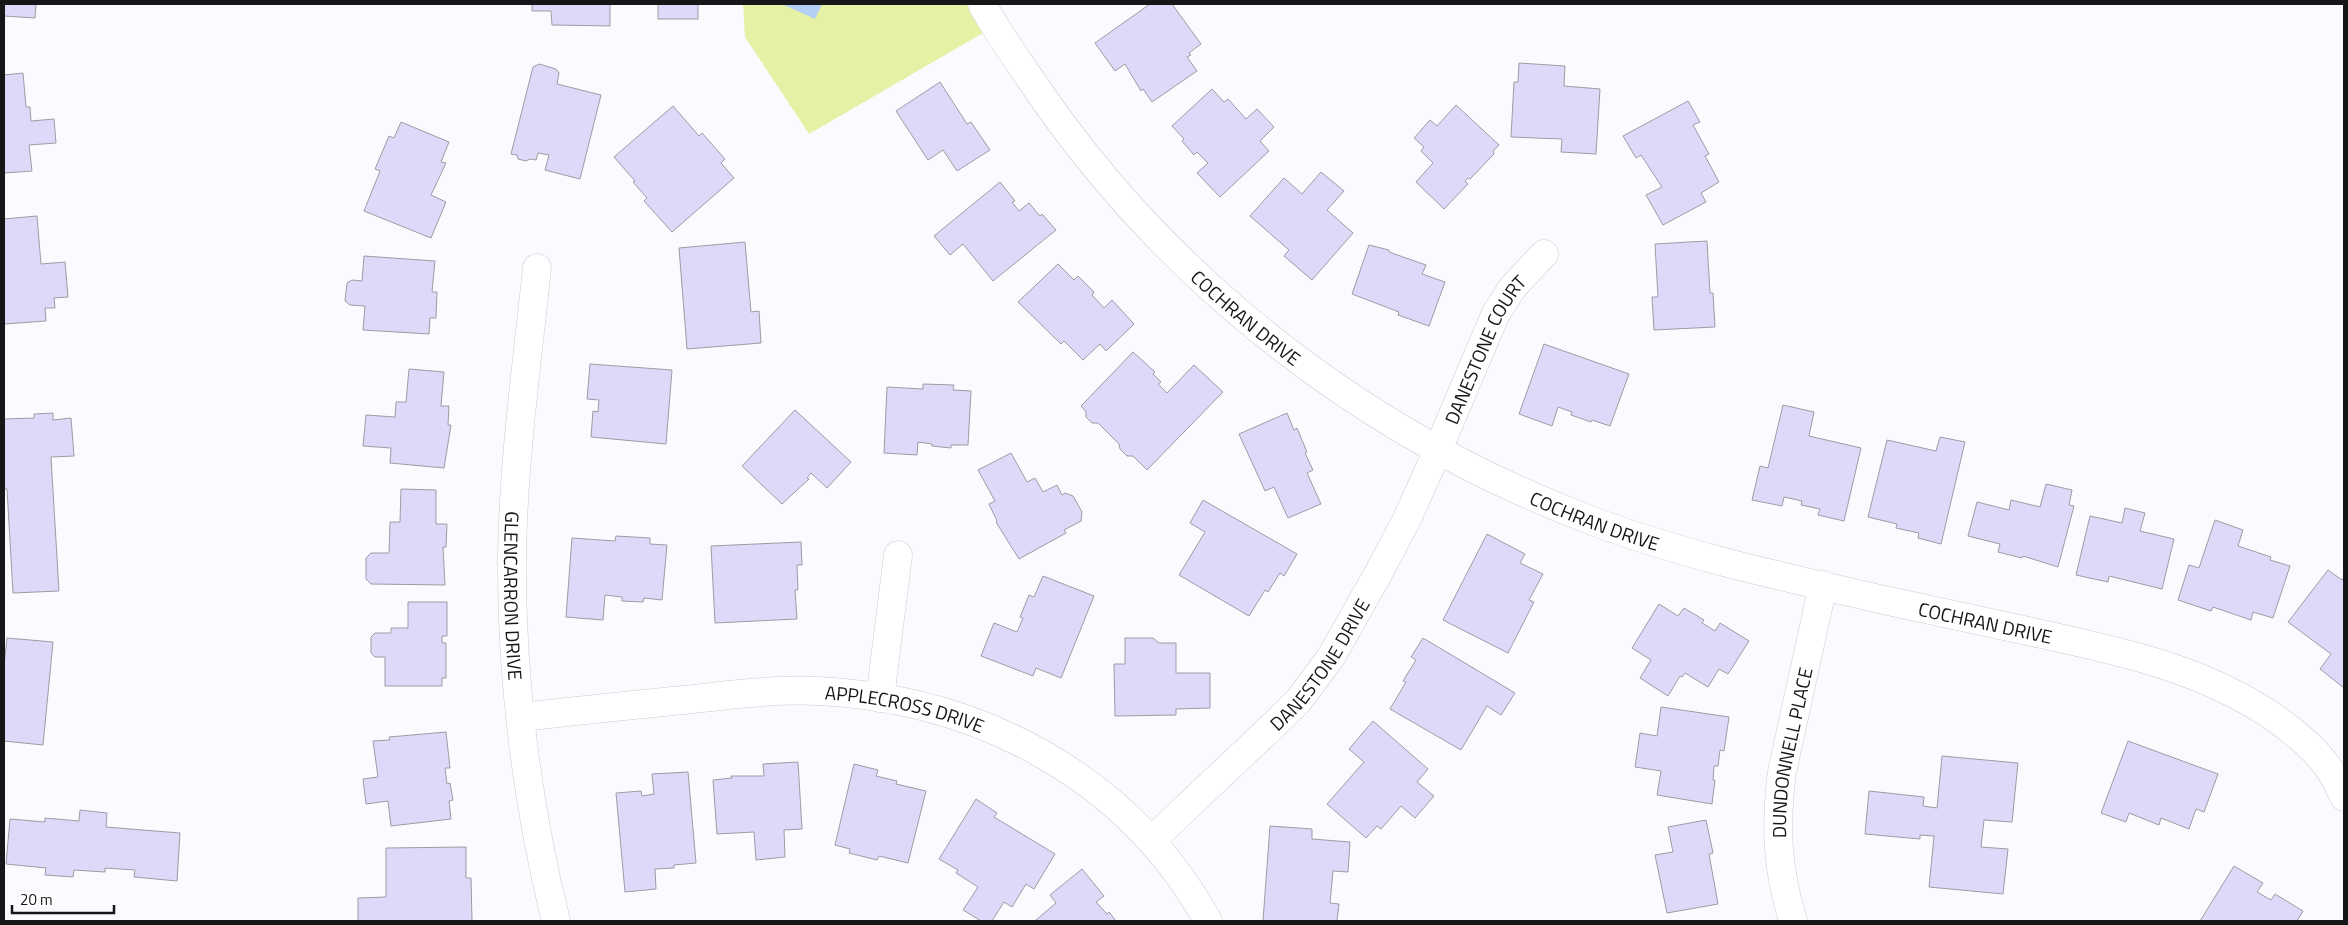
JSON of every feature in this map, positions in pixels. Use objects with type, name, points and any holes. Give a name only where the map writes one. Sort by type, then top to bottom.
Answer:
[{"type":"street","name":"COCHRAN DRIVE","points":[[982,4],[1057,119],[1093,164],[1155,235],[1228,305],[1270,340],[1322,377],[1437,452],[1596,522],[1658,543],[1824,585],[2117,650],[2213,683],[2267,713],[2308,745],[2325,762],[2344,798]]},
{"type":"street","name":"DANESTONE COURT","points":[[1437,452],[1500,306],[1525,273],[1544,254]]},
{"type":"street","name":"GLENCARRON DRIVE","points":[[537,268],[513,522],[514,640],[537,834],[556,921]]},
{"type":"street","name":"DANESTONE DRIVE","points":[[1152,840],[1282,717],[1314,680],[1343,637],[1371,588],[1407,519],[1437,452]]},
{"type":"street","points":[[880,698],[898,555]]},
{"type":"street","name":"DUNDONNELL PLACE","points":[[1793,921],[1778,852],[1778,802],[1782,772],[1824,585]]},
{"type":"street","name":"APPLECROSS DRIVE","points":[[522,717],[770,692],[821,692],[880,698],[927,708],[992,729],[1024,743],[1082,780],[1109,800],[1132,818],[1152,840],[1173,866],[1208,921]]},
{"type":"green space","points":[[743,4],[982,4],[995,26],[809,134],[745,37]]},
{"type":"water","points":[[782,4],[822,4],[815,19]]},
{"type":"building","points":[[4,4],[36,4],[35,18],[4,16]]},
{"type":"building","points":[[532,4],[610,4],[610,26],[552,25],[551,11],[532,11]]},
{"type":"building","points":[[658,4],[698,4],[698,19],[658,19]]},
{"type":"building","points":[[1150,4],[1172,4],[1201,44],[1189,53],[1191,55],[1187,57],[1197,71],[1152,102],[1143,89],[1141,91],[1125,64],[1115,71],[1095,43]]},
{"type":"building","points":[[1519,63],[1565,66],[1564,86],[1600,89],[1596,154],[1561,152],[1562,139],[1511,137],[1514,82],[1518,82]]},
{"type":"building","points":[[539,64],[556,69],[559,73],[557,84],[601,95],[580,179],[545,170],[549,155],[538,153],[536,160],[530,159],[526,161],[518,159],[517,155],[511,154],[533,67]]},
{"type":"building","points":[[23,73],[26,107],[30,107],[31,121],[54,119],[56,143],[29,145],[32,171],[4,173],[4,75]]},
{"type":"building","points":[[940,82],[967,124],[971,122],[990,150],[957,171],[943,150],[928,160],[896,111]]},
{"type":"building","points":[[1212,89],[1224,102],[1228,99],[1246,119],[1257,109],[1274,127],[1260,141],[1269,151],[1220,197],[1197,173],[1208,163],[1197,152],[1194,155],[1182,141],[1184,139],[1172,126]]},
{"type":"building","points":[[1688,101],[1700,122],[1693,125],[1709,154],[1705,156],[1719,182],[1701,193],[1706,202],[1663,225],[1646,195],[1662,187],[1641,155],[1636,158],[1623,136]]},
{"type":"building","points":[[1456,105],[1499,145],[1493,151],[1494,154],[1470,179],[1468,178],[1465,181],[1468,184],[1444,209],[1416,182],[1433,163],[1421,151],[1424,147],[1414,138],[1430,120],[1437,126]]},
{"type":"building","points":[[673,106],[699,136],[702,133],[725,159],[721,163],[734,178],[672,232],[644,201],[647,198],[614,157]]},
{"type":"building","points":[[401,122],[449,142],[441,162],[446,163],[431,195],[446,202],[431,238],[364,211],[380,171],[375,169],[389,136],[394,138]]},
{"type":"building","points":[[1321,172],[1344,191],[1327,210],[1353,233],[1312,280],[1284,256],[1289,250],[1250,216],[1284,178],[1302,194]]},
{"type":"building","points":[[1000,182],[1015,201],[1012,202],[1019,211],[1029,203],[1056,230],[993,281],[963,244],[950,255],[934,236]]},
{"type":"building","points":[[37,216],[41,264],[65,262],[68,297],[54,298],[55,308],[45,308],[46,321],[4,324],[4,219]]},
{"type":"building","points":[[1707,241],[1710,293],[1713,293],[1715,327],[1654,330],[1652,297],[1658,297],[1655,244]]},
{"type":"building","points":[[745,242],[751,312],[759,311],[761,343],[687,349],[679,248]]},
{"type":"building","points":[[1369,245],[1389,250],[1389,252],[1426,265],[1422,274],[1445,282],[1429,326],[1398,315],[1399,312],[1352,294]]},
{"type":"building","points":[[364,256],[435,261],[432,292],[437,292],[436,318],[430,318],[429,334],[363,330],[365,306],[350,305],[345,301],[347,283],[352,280],[362,281]]},
{"type":"building","points":[[1058,264],[1074,280],[1078,276],[1094,292],[1092,295],[1104,308],[1112,300],[1134,324],[1106,351],[1100,344],[1083,360],[1064,341],[1061,344],[1018,302]]},
{"type":"building","points":[[1544,344],[1629,374],[1610,426],[1571,415],[1572,412],[1558,407],[1552,426],[1519,414]]},
{"type":"building","points":[[1133,352],[1155,372],[1153,374],[1161,382],[1158,384],[1167,393],[1194,365],[1223,392],[1147,470],[1133,456],[1127,456],[1120,449],[1119,444],[1098,423],[1092,423],[1086,417],[1086,412],[1081,406]]},
{"type":"building","points":[[590,364],[672,370],[666,444],[591,437],[593,411],[598,412],[599,400],[587,399]]},
{"type":"building","points":[[409,369],[444,372],[441,406],[449,406],[448,425],[451,425],[444,468],[390,463],[391,448],[363,446],[366,415],[395,417],[396,402],[406,402]]},
{"type":"building","points":[[923,384],[954,385],[953,390],[971,391],[968,445],[951,445],[951,448],[918,442],[917,455],[884,453],[887,387],[923,389]]},
{"type":"building","points":[[1783,405],[1814,412],[1809,436],[1861,448],[1844,521],[1818,515],[1820,509],[1801,505],[1802,501],[1784,497],[1782,506],[1752,500],[1760,466],[1768,468]]},
{"type":"building","points":[[795,410],[851,462],[827,488],[811,473],[807,478],[809,479],[782,504],[742,466]]},
{"type":"building","points":[[53,413],[53,420],[71,418],[74,456],[51,457],[59,591],[13,593],[7,489],[4,489],[4,419],[34,418],[34,414]]},
{"type":"building","points":[[1287,413],[1294,430],[1297,428],[1307,452],[1305,453],[1313,470],[1307,473],[1321,504],[1288,518],[1274,487],[1265,491],[1239,434]]},
{"type":"building","points":[[1940,437],[1965,442],[1941,544],[1918,538],[1919,533],[1896,528],[1897,524],[1868,517],[1887,440],[1936,451]]},
{"type":"building","points":[[1011,453],[1027,482],[1035,478],[1043,492],[1057,485],[1062,495],[1065,493],[1073,496],[1082,512],[1081,521],[1064,530],[1066,533],[1019,559],[996,522],[989,504],[995,501],[978,470]]},
{"type":"building","points":[[2046,484],[2072,490],[2069,505],[2074,506],[2058,567],[2023,556],[2022,558],[1998,552],[2000,544],[1968,536],[1977,502],[2009,510],[2011,500],[2040,507]]},
{"type":"building","points":[[401,489],[436,490],[436,524],[447,524],[446,547],[443,547],[445,585],[371,584],[366,579],[366,558],[371,553],[389,553],[390,522],[400,522]]},
{"type":"building","points":[[1203,500],[1297,554],[1284,576],[1280,573],[1268,592],[1265,590],[1249,616],[1179,575],[1205,532],[1190,523]]},
{"type":"building","points":[[2125,508],[2145,513],[2140,531],[2174,539],[2162,589],[2109,576],[2108,582],[2076,575],[2090,516],[2122,523]]},
{"type":"building","points":[[2215,520],[2243,530],[2238,546],[2271,557],[2270,560],[2290,566],[2273,618],[2253,612],[2251,620],[2213,607],[2211,611],[2178,600],[2189,565],[2199,568]]},
{"type":"building","points":[[1487,534],[1525,554],[1520,563],[1543,574],[1529,600],[1534,602],[1508,653],[1443,620]]},
{"type":"building","points":[[616,536],[650,538],[650,544],[667,545],[662,600],[644,598],[643,602],[622,601],[622,597],[605,595],[603,620],[566,617],[572,538],[615,541]]},
{"type":"building","points":[[801,542],[802,565],[797,565],[798,590],[795,590],[797,619],[715,623],[711,546]]},
{"type":"building","points":[[2328,570],[2342,580],[2344,577],[2344,688],[2320,669],[2331,654],[2288,622]]},
{"type":"building","points":[[1043,576],[1094,596],[1061,678],[1036,668],[1033,676],[981,656],[994,623],[1017,632],[1023,618],[1020,617],[1029,595],[1034,597]]},
{"type":"building","points":[[408,602],[447,602],[447,636],[442,636],[442,643],[446,643],[446,678],[442,678],[442,686],[385,686],[385,657],[375,657],[371,653],[371,637],[375,633],[391,633],[391,628],[408,628]]},
{"type":"building","points":[[1659,604],[1678,616],[1684,608],[1704,620],[1702,623],[1715,631],[1720,623],[1749,641],[1728,674],[1719,669],[1708,687],[1685,673],[1682,677],[1680,676],[1668,696],[1640,678],[1651,660],[1632,648]]},
{"type":"building","points":[[7,638],[53,642],[43,745],[4,741],[4,666]]},
{"type":"building","points":[[1125,638],[1153,638],[1159,643],[1176,643],[1176,673],[1210,673],[1210,708],[1176,709],[1176,715],[1115,716],[1114,664],[1125,664]]},
{"type":"building","points":[[1423,638],[1515,693],[1501,715],[1487,706],[1461,750],[1390,709],[1406,682],[1403,681],[1416,660],[1411,657]]},
{"type":"building","points":[[1661,707],[1729,717],[1724,751],[1720,750],[1718,766],[1714,766],[1713,780],[1715,780],[1712,804],[1657,795],[1661,771],[1635,767],[1640,733],[1657,736]]},
{"type":"building","points":[[1373,721],[1428,769],[1417,782],[1434,796],[1415,818],[1401,806],[1381,829],[1377,826],[1366,838],[1327,804],[1364,762],[1349,749]]},
{"type":"building","points":[[446,732],[450,768],[445,768],[447,784],[450,783],[453,800],[449,801],[451,819],[391,826],[388,801],[366,804],[363,779],[378,777],[373,741],[390,740],[389,737]]},
{"type":"building","points":[[2128,741],[2218,774],[2204,812],[2196,809],[2189,829],[2161,818],[2159,825],[2129,813],[2126,822],[2101,813]]},
{"type":"building","points":[[1942,756],[2018,763],[2012,822],[1984,820],[1981,847],[2008,849],[2003,894],[1929,887],[1934,836],[1920,835],[1920,839],[1865,834],[1869,791],[1924,797],[1923,806],[1937,808]]},
{"type":"building","points":[[798,762],[802,829],[784,830],[785,857],[756,860],[754,832],[717,834],[713,780],[732,778],[731,776],[764,776],[763,764]]},
{"type":"building","points":[[854,764],[878,770],[876,776],[897,781],[896,784],[926,791],[908,863],[879,856],[877,860],[849,853],[850,849],[835,845]]},
{"type":"building","points":[[688,772],[696,863],[674,865],[674,868],[655,869],[656,889],[625,892],[616,793],[641,791],[642,796],[654,794],[652,774]]},
{"type":"building","points":[[976,799],[997,813],[994,817],[1055,854],[1034,889],[1026,884],[1012,907],[1004,902],[992,921],[981,921],[963,910],[978,887],[956,873],[958,870],[939,859]]},
{"type":"building","points":[[80,810],[107,813],[106,827],[180,833],[177,881],[134,877],[135,870],[105,868],[105,872],[74,870],[73,877],[45,875],[46,868],[6,864],[10,819],[45,822],[45,818],[79,821]]},
{"type":"building","points":[[1706,820],[1713,853],[1709,854],[1718,904],[1667,913],[1655,855],[1673,852],[1668,827]]},
{"type":"building","points":[[1270,826],[1312,829],[1312,839],[1350,842],[1348,872],[1333,871],[1330,903],[1339,904],[1337,921],[1263,921]]},
{"type":"building","points":[[466,847],[466,878],[471,878],[472,921],[358,921],[358,898],[386,897],[386,848]]},
{"type":"building","points":[[2234,866],[2263,883],[2257,892],[2271,900],[2275,894],[2303,911],[2297,921],[2200,921]]},
{"type":"building","points":[[1082,869],[1104,896],[1096,902],[1107,914],[1109,912],[1116,921],[1037,921],[1056,903],[1050,895]]}]
